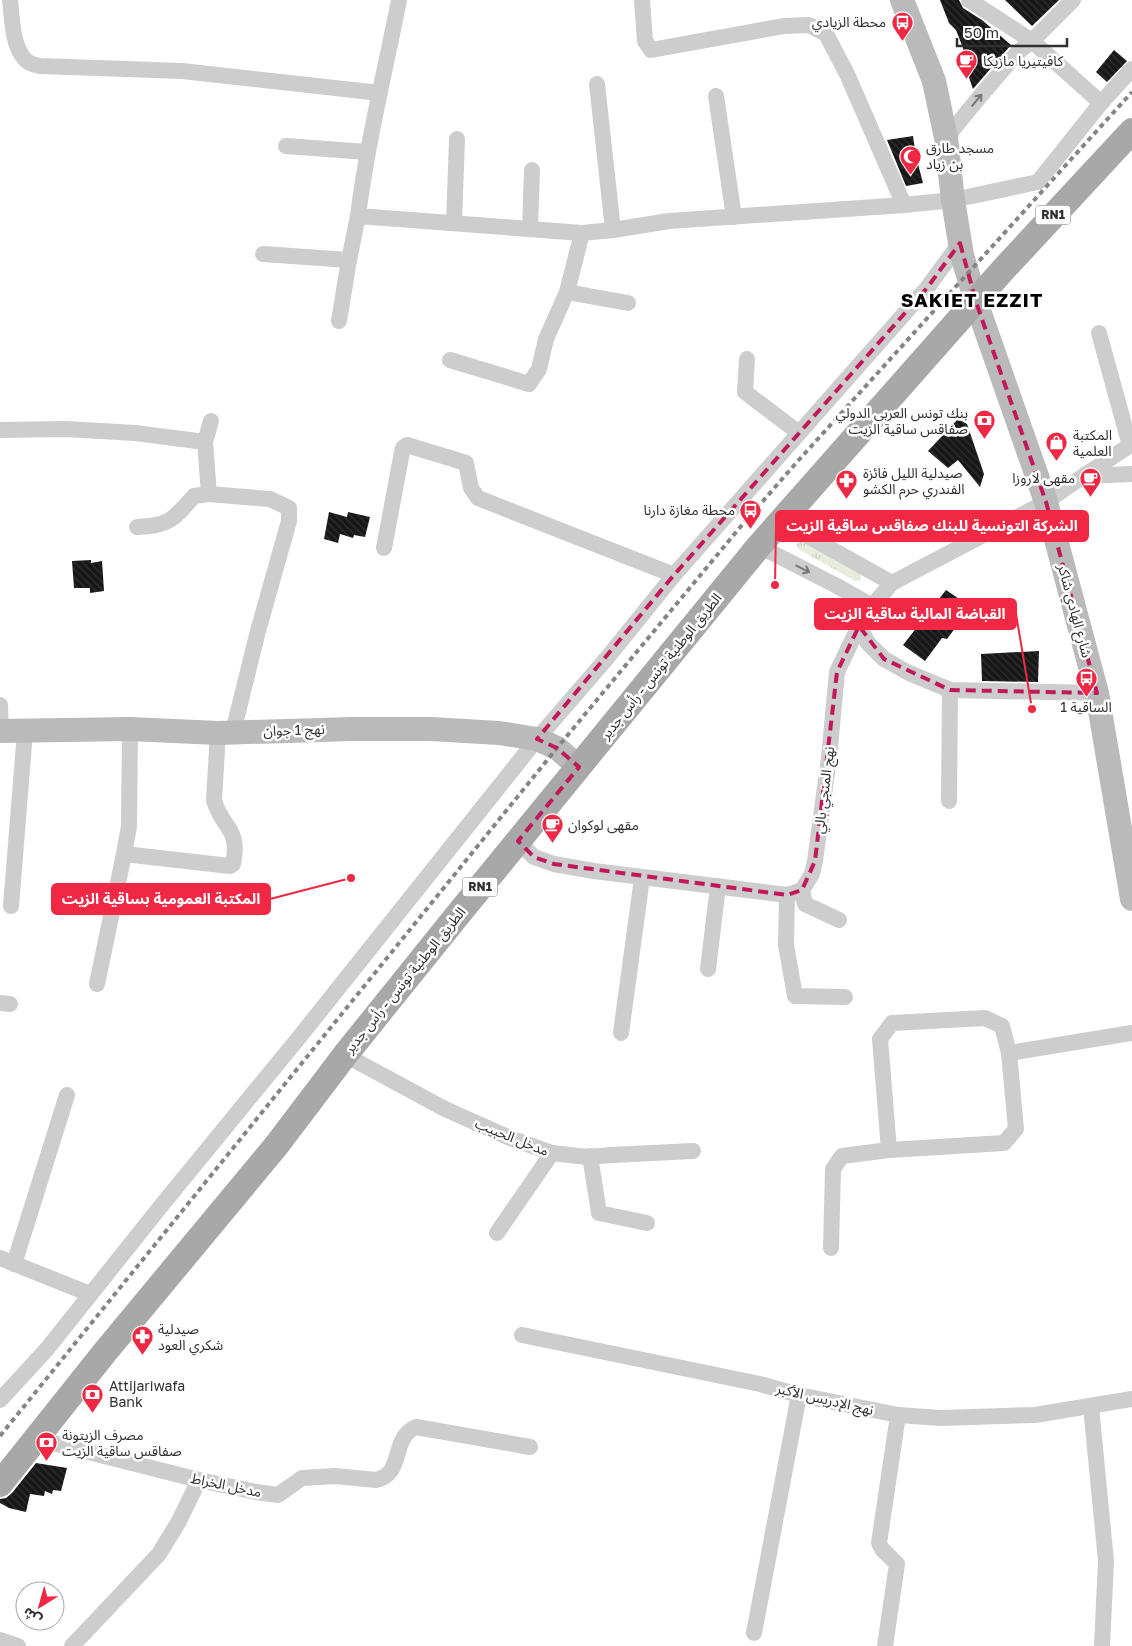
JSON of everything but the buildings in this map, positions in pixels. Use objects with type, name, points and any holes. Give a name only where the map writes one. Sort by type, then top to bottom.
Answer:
[{"type":"main road","name":"شارع الهادي شاكر","points":[[902,0],[934,81],[946,138],[962,255],[976,302],[1046,502],[1097,693],[1132,900]]},
{"type":"main road","name":"RN1","points":[[976,302],[1053,214],[1132,130]]},
{"type":"main road","name":"الطريق الوطنية تونس - رأس جدير","points":[[0,1484],[105,1352],[276,1146],[345,1055],[759,546],[976,302]]},
{"type":"main road","name":"نهج 1 جوان","points":[[1,731],[130,729],[226,732],[431,729],[498,733],[536,739],[557,748],[578,767]]},
{"type":"street","points":[[339,322],[358,216],[367,152],[400,0]]},
{"type":"street","points":[[642,0],[645,41],[651,50],[784,26],[809,25],[826,34],[847,74],[904,205]]},
{"type":"street","points":[[969,0],[1032,41],[1102,104]]},
{"type":"street","points":[[946,138],[1018,52],[1032,41],[1073,0]]},
{"type":"street","points":[[7,1],[14,34],[22,57],[32,64],[40,66],[182,71],[380,93]]},
{"type":"street","points":[[358,216],[582,233],[669,221],[953,200],[1038,182],[1132,69]]},
{"type":"street","points":[[597,84],[613,230]]},
{"type":"street","points":[[716,96],[734,217]]},
{"type":"street","points":[[454,222],[457,140]]},
{"type":"street","points":[[286,146],[367,152]]},
{"type":"street","points":[[530,229],[532,170]]},
{"type":"street","points":[[450,360],[529,384],[539,369],[546,339],[567,292],[582,233]]},
{"type":"street","points":[[0,1400],[47,1349],[301,1035],[536,739],[607,658],[674,575],[927,288],[960,243]]},
{"type":"street","points":[[263,254],[349,260]]},
{"type":"street","points":[[567,292],[628,303]]},
{"type":"street","points":[[1098,334],[1131,445]]},
{"type":"street","points":[[747,359],[745,392],[799,433]]},
{"type":"street","points":[[209,494],[205,442],[212,422]]},
{"type":"street","points":[[0,430],[86,430],[135,433],[205,442]]},
{"type":"street","points":[[384,548],[402,452],[403,448],[407,445],[466,463],[471,488],[478,498],[674,575]]},
{"type":"street","name":"نهج المنجي بالي","points":[[794,893],[812,874],[815,861],[837,672],[859,626],[872,606],[892,583],[1046,502],[1082,476],[1131,445]]},
{"type":"street","points":[[1082,476],[1132,474]]},
{"type":"street","points":[[124,854],[230,866],[233,864],[234,836],[215,805],[214,800],[226,732],[258,631],[289,521],[289,508],[270,499],[209,494],[194,496],[174,518],[162,524],[137,527]]},
{"type":"street","points":[[781,521],[892,583]]},
{"type":"street","points":[[759,546],[872,606]]},
{"type":"street","points":[[859,626],[868,643],[884,659],[909,673],[950,690],[1097,693]]},
{"type":"street","points":[[949,801],[950,690]]},
{"type":"street","points":[[0,705],[1,731]]},
{"type":"street","points":[[97,984],[129,826],[130,729]]},
{"type":"street","points":[[11,906],[25,732]]},
{"type":"street","points":[[518,841],[534,857],[544,861],[594,871],[642,878],[794,893],[805,904],[839,920]]},
{"type":"street","points":[[621,1033],[642,878]]},
{"type":"street","points":[[708,969],[718,886]]},
{"type":"street","points":[[794,893],[786,945],[795,996],[845,997]]},
{"type":"street","points":[[831,1248],[833,1169],[842,1156],[889,1150],[1004,1143],[1016,1129],[1009,1053],[1002,1026],[985,1018],[892,1023],[880,1039],[889,1150]]},
{"type":"street","points":[[1009,1053],[1132,1033]]},
{"type":"street","name":"مدخل الحبيب","points":[[345,1055],[445,1109],[510,1138],[552,1153],[590,1156],[693,1151]]},
{"type":"street","points":[[66,1096],[7,1261],[90,1294]]},
{"type":"street","points":[[497,1233],[552,1153]]},
{"type":"street","points":[[590,1156],[599,1213],[647,1224]]},
{"type":"street","name":"نهج الإدريس الأكبر","points":[[522,1335],[760,1384],[799,1395],[898,1415],[941,1418],[1035,1415],[1132,1399]]},
{"type":"street","points":[[754,1633],[799,1395]]},
{"type":"street","points":[[1091,1406],[1106,1561],[1102,1646]]},
{"type":"street","points":[[885,1646],[897,1564],[882,1549],[879,1543],[898,1415]]},
{"type":"street","name":"مدخل الخراط","points":[[37,1439],[199,1480],[278,1495],[302,1478],[334,1476],[376,1480],[382,1478],[394,1466],[400,1443],[408,1430],[416,1427],[530,1447]]},
{"type":"street","points":[[72,1646],[159,1554],[179,1521],[199,1480]]},
{"type":"street","points":[[0,1640],[18,1646]]},
{"type":"highlighted area","points":[[960,243],[976,302],[1046,502],[1097,693],[950,690],[884,659],[859,626],[837,672],[815,861],[802,890],[787,895],[554,864],[534,857],[518,841],[579,767],[557,748],[537,739],[674,575],[927,288]]},
{"type":"green space","points":[[799,541],[803,541],[861,574],[861,580],[855,581],[800,550],[796,546]]},
{"type":"railway","points":[[0,1436],[557,748],[742,525],[1132,92]]},
{"type":"place","name":"محطة الزيادي","points":[[902,41]]},
{"type":"place","name":"كافيتيريا مازيكا","points":[[967,80]]},
{"type":"place","name":"مسجد طارق بن زياد","points":[[910,175]]},
{"type":"place","name":"بنك تونس العربي الدولي صفاقس ساقية الزيت","points":[[984,440]]},
{"type":"place","name":"المكتبة العلمية","points":[[1057,462]]},
{"type":"place","name":"مقهى لاروزا","points":[[1091,497]]},
{"type":"place","name":"صيدلية الليل فائزة الفندري حرم الكشو","points":[[847,500]]},
{"type":"place","name":"محطة مغازة دارنا","points":[[751,529]]},
{"type":"place","name":"الشركة التونسية للبنك صفاقس ساقية الزيت","points":[[775,585]]},
{"type":"place","name":"الساقية 1","points":[[1086,698]]},
{"type":"place","name":"القباضة المالية ساقية الزيت","points":[[1032,709]]},
{"type":"place","name":"مقهى لوكوان","points":[[552,844]]},
{"type":"place","name":"المكتبة العمومية بساقية الزيت","points":[[351,878]]},
{"type":"place","name":"صيدلية شكري العود","points":[[142,1356]]},
{"type":"place","name":"Attijariwafa Bank","points":[[93,1413]]},
{"type":"place","name":"مصرف الزيتونة صفاقس ساقية الزيت","points":[[46,1462]]},
{"type":"district","name":"SAKIET EZZIT","points":[[972,300]]}]
